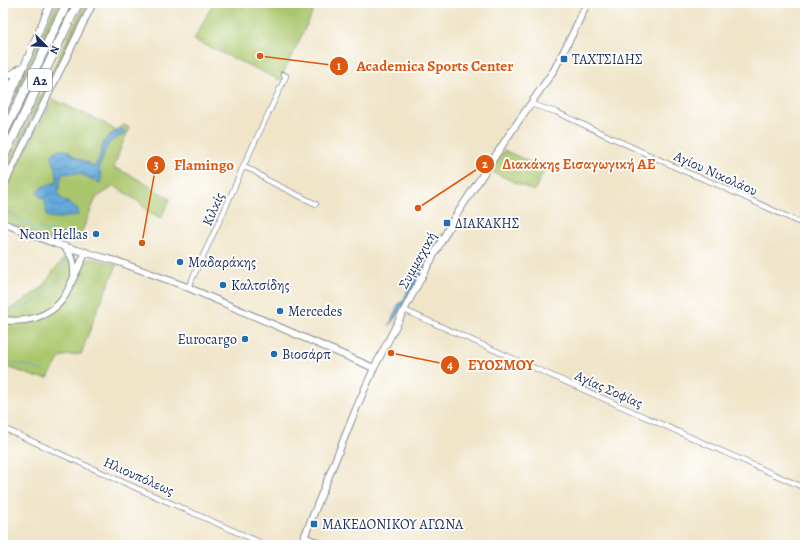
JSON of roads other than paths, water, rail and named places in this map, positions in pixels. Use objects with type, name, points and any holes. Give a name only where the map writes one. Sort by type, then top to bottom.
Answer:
[{"type":"highway","name":"Α2","points":[[3,135],[67,3]]},
{"type":"highway","name":"Α2","points":[[3,158],[78,3]]},
{"type":"street","points":[[3,102],[34,43],[52,3]]},
{"type":"street","points":[[3,187],[93,3]]},
{"type":"street","name":"Συμμαχική","points":[[301,545],[356,409],[374,368],[404,310],[453,220],[561,59],[586,3]]},
{"type":"street","points":[[3,112],[20,68],[34,43]]},
{"type":"street","points":[[3,74],[13,74],[20,68]]},
{"type":"street","points":[[3,74],[13,85]]},
{"type":"street","name":"Κιλκίς","points":[[188,288],[225,209],[243,166],[286,76],[283,74]]},
{"type":"street","points":[[3,81],[13,85]]},
{"type":"street","name":"Αγίου Νικολάου","points":[[531,104],[556,112],[805,225]]},
{"type":"street","points":[[243,166],[254,171],[267,180],[316,204]]},
{"type":"street","points":[[3,223],[63,246],[119,262],[188,288],[374,368]]},
{"type":"street","points":[[63,246],[71,255],[74,266],[74,278]]},
{"type":"street","points":[[74,266],[77,258],[86,252]]},
{"type":"street","points":[[3,320],[18,321],[42,316],[57,305],[62,300],[86,252]]},
{"type":"street","name":"Αγίας Σοφίας","points":[[404,310],[805,488]]},
{"type":"street","name":"Ηλιουπόλεως","points":[[3,428],[266,545]]},
{"type":"street","points":[[304,537],[323,545]]},
{"type":"water","points":[[122,129],[126,132],[111,141],[106,149],[99,168],[101,176],[100,183],[78,173],[64,173],[61,177],[58,194],[62,199],[78,209],[78,215],[58,218],[47,216],[45,199],[41,198],[37,192],[42,187],[57,182],[56,169],[51,155],[58,150],[67,150],[75,157],[94,167],[97,163],[105,140],[113,133]]},
{"type":"water","points":[[436,240],[430,256],[407,302],[389,326],[399,303],[404,301],[419,267]]},
{"type":"waterway","points":[[3,199],[9,187]]},
{"type":"waterway","points":[[3,200],[6,209],[20,220],[33,227],[52,231],[67,237],[73,242]]},
{"type":"waterway","points":[[3,317],[4,314],[11,310],[18,309],[39,299],[57,281],[64,270],[64,257]]},
{"type":"waterway","points":[[3,362],[23,365],[43,371]]},
{"type":"place","name":"Academica Sports Center","points":[[260,56]]},
{"type":"place","name":"ΤΑΧΤΣΙΔΗΣ","points":[[564,59]]},
{"type":"place","name":"Διακάκης Εισαγωγική ΑΕ","points":[[418,208]]},
{"type":"place","name":"ΔΙΑΚΑΚΗΣ","points":[[447,223]]},
{"type":"place","name":"Neon Hellas","points":[[96,234]]},
{"type":"place","name":"Flamingo","points":[[142,243]]},
{"type":"place","name":"Μαδαράκης","points":[[180,262]]},
{"type":"place","name":"Καλτσίδης","points":[[223,285]]},
{"type":"place","name":"Mercedes","points":[[280,311]]},
{"type":"place","name":"Eurocargo","points":[[245,339]]},
{"type":"place","name":"ΕΥΟΣΜΟΥ","points":[[391,353]]},
{"type":"place","name":"Βιοσάρπ","points":[[274,354]]},
{"type":"place","name":"ΜΑΚΕΔΟΝΙΚΟΥ ΑΓΩΝΑ","points":[[314,524]]}]
